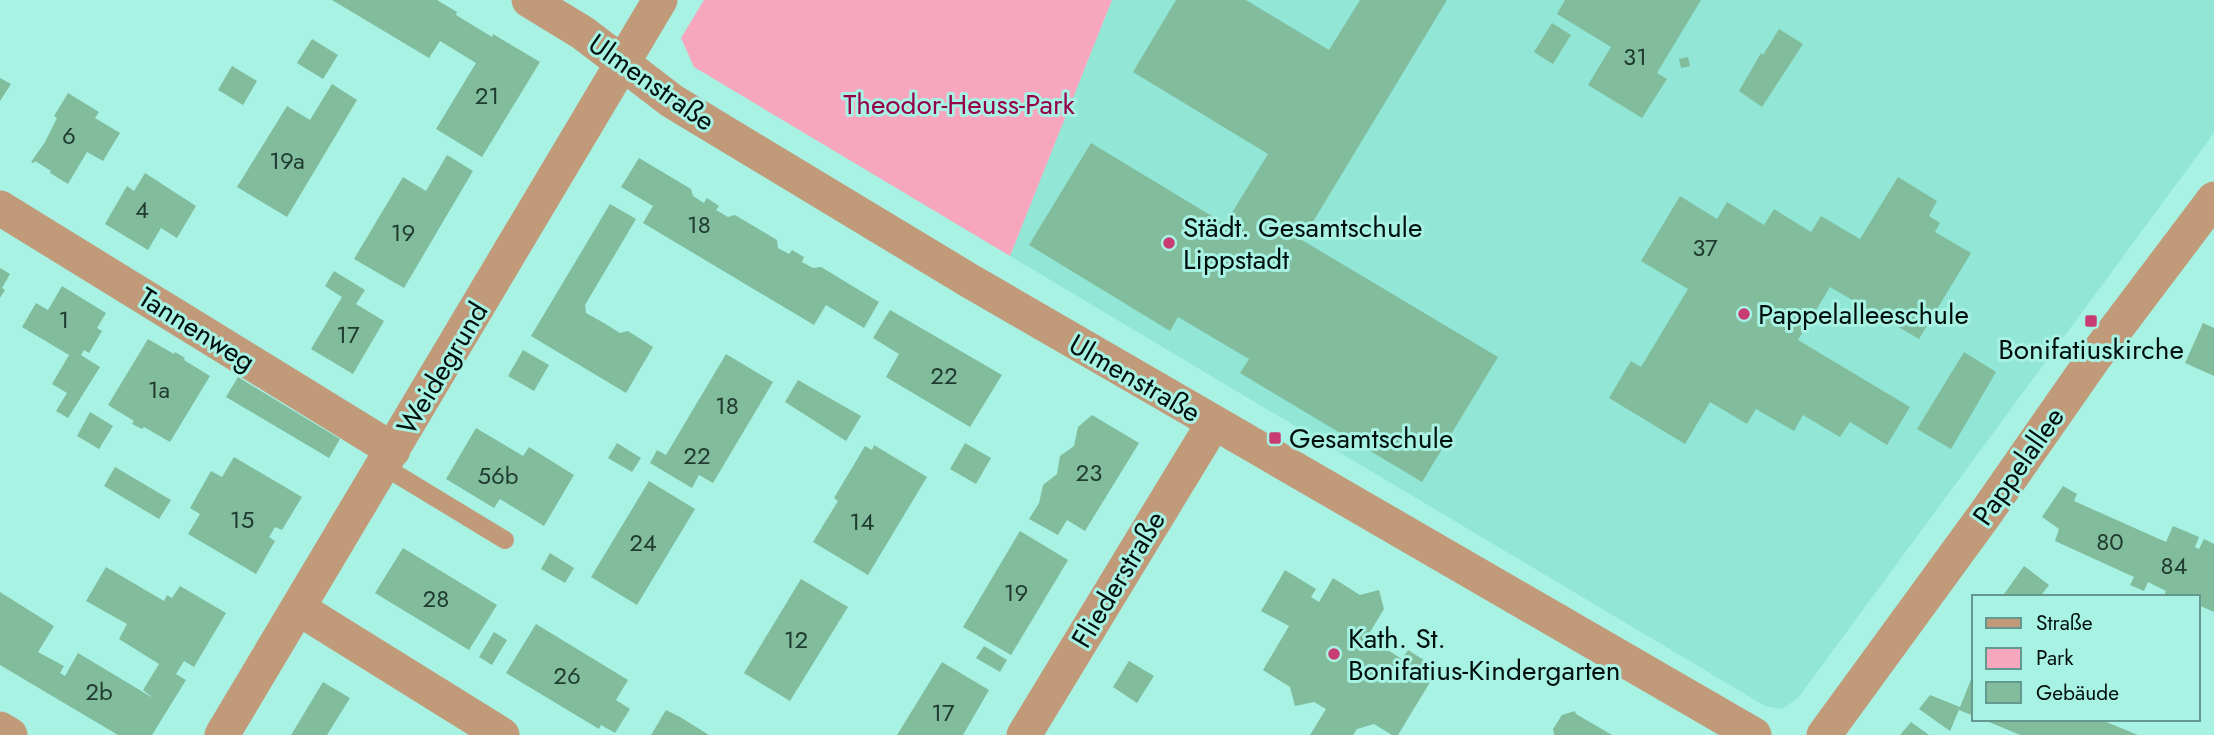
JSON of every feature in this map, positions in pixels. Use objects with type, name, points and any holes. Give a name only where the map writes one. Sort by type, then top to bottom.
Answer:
[{"type":"street","name":"Ulmenstraße","points":[[529,0],[583,33],[684,108],[970,281],[1754,735]]},
{"type":"street","name":"Weidegrund","points":[[222,735],[660,0]]},
{"type":"street","name":"Pappelallee","points":[[1824,735],[1986,513],[2094,358],[2214,199]]},
{"type":"street","name":"Tannenweg","points":[[0,208],[388,458]]},
{"type":"street","name":"Fliederstraße","points":[[1024,735],[1213,424]]},
{"type":"street","points":[[298,608],[502,735]]},
{"type":"street","points":[[0,729],[10,735]]},
{"type":"lane","points":[[388,458],[505,540]]},
{"type":"shaded area","points":[[1112,0],[2214,0],[2214,133],[1798,698],[1782,709],[1765,706],[1010,256]]},
{"type":"green space","name":"Theodor-Heuss-Park","points":[[704,0],[1112,0],[1010,256],[694,67],[681,38]]},
{"type":"building","points":[[332,0],[437,0],[492,37],[493,34],[540,62],[482,157],[436,129],[476,63],[440,41],[429,58]]},
{"type":"building","name":"Städt. Gesamtschule Lippstadt","points":[[1176,0],[1246,0],[1329,50],[1360,0],[1447,0],[1302,240],[1498,357],[1422,482],[1240,373],[1249,359],[1178,317],[1170,331],[1029,245],[1091,143],[1225,224],[1268,154],[1133,72]]},
{"type":"building","points":[[1565,0],[1701,0],[1657,73],[1667,79],[1642,118],[1588,85],[1611,47],[1557,14]]},
{"type":"building","points":[[1552,23],[1571,35],[1553,64],[1534,52]]},
{"type":"building","points":[[1779,29],[1803,44],[1762,107],[1739,91],[1761,53],[1763,55]]},
{"type":"building","points":[[312,39],[338,55],[323,79],[297,63]]},
{"type":"building","points":[[1688,57],[1690,66],[1681,68],[1679,59]]},
{"type":"building","points":[[232,66],[257,81],[243,105],[218,90]]},
{"type":"building","points":[[0,78],[11,84],[0,101]]},
{"type":"building","points":[[332,84],[357,100],[287,217],[237,187],[287,106],[310,120]]},
{"type":"building","points":[[68,93],[99,112],[95,118],[120,133],[103,161],[87,152],[68,184],[35,161],[31,162],[45,142],[57,118],[54,116]]},
{"type":"building","points":[[447,155],[473,171],[404,288],[354,259],[403,177],[426,191]]},
{"type":"building","points":[[639,158],[691,189],[693,196],[704,203],[707,198],[719,206],[716,210],[728,217],[735,215],[777,240],[778,248],[789,254],[792,250],[804,257],[802,262],[813,268],[821,267],[879,302],[864,328],[826,305],[814,325],[643,223],[653,206],[621,187]]},
{"type":"building","points":[[145,173],[196,206],[177,238],[161,228],[148,250],[105,224],[127,186],[134,191]]},
{"type":"building","name":"Pappelalleeschule","points":[[1898,177],[1937,201],[1929,216],[1940,223],[1935,232],[1971,253],[1919,339],[1830,287],[1798,340],[1910,407],[1887,445],[1850,422],[1840,437],[1803,415],[1794,431],[1756,409],[1747,424],[1710,402],[1685,444],[1609,398],[1631,361],[1641,367],[1688,289],[1641,261],[1680,196],[1717,219],[1727,202],[1764,225],[1774,209],[1811,232],[1821,216],[1860,239]]},
{"type":"building","points":[[610,204],[636,219],[585,305],[586,313],[620,333],[628,331],[653,347],[626,393],[531,336]]},
{"type":"building","points":[[0,268],[10,274],[0,298]]},
{"type":"building","points":[[334,271],[365,290],[356,304],[384,321],[353,374],[311,349],[342,297],[325,286]]},
{"type":"building","points":[[62,286],[106,313],[97,328],[102,331],[89,353],[84,350],[81,355],[100,367],[68,418],[56,411],[67,393],[52,384],[69,355],[22,327],[36,303],[48,310]]},
{"type":"building","points":[[890,310],[1002,375],[970,427],[886,377],[899,354],[873,338]]},
{"type":"building","points":[[2203,323],[2214,328],[2214,376],[2185,363]]},
{"type":"building","points":[[148,339],[174,354],[175,352],[210,376],[170,442],[144,427],[142,429],[132,424],[134,421],[108,405]]},
{"type":"building","points":[[523,350],[549,365],[534,391],[508,376]]},
{"type":"building","points":[[1964,352],[1996,372],[1951,449],[1917,429]]},
{"type":"building","points":[[726,354],[773,382],[713,483],[699,475],[692,488],[650,463],[657,450],[666,455]]},
{"type":"building","points":[[238,377],[340,439],[329,458],[226,397]]},
{"type":"building","points":[[798,380],[861,416],[846,441],[785,402]]},
{"type":"building","points":[[90,412],[113,426],[99,449],[77,436]]},
{"type":"building","points":[[1092,415],[1139,443],[1085,531],[1067,520],[1058,535],[1029,519],[1039,503],[1043,485],[1057,474],[1060,456],[1074,446],[1078,427]]},
{"type":"building","points":[[476,428],[523,456],[529,447],[574,475],[544,526],[500,499],[494,508],[446,479]]},
{"type":"building","points":[[617,443],[641,458],[632,472],[608,458]]},
{"type":"building","points":[[965,443],[991,458],[976,484],[950,469]]},
{"type":"building","points":[[874,445],[927,477],[868,575],[813,542],[838,501],[834,498],[865,446],[872,450]]},
{"type":"building","points":[[234,457],[302,497],[282,530],[275,527],[269,537],[275,541],[256,574],[188,534],[200,514],[190,508],[211,471],[222,477]]},
{"type":"building","points":[[115,467],[171,500],[159,519],[104,486]]},
{"type":"building","points":[[649,481],[695,509],[637,605],[591,577]]},
{"type":"building","points":[[2063,486],[2077,494],[2074,501],[2166,542],[2173,526],[2199,537],[2195,547],[2199,549],[2204,539],[2214,544],[2214,612],[2200,606],[2200,595],[2164,595],[2166,591],[2148,582],[2144,591],[2130,585],[2134,577],[2055,541],[2059,529],[2042,517]]},
{"type":"building","points":[[1020,531],[1068,560],[1011,655],[963,627]]},
{"type":"building","points":[[403,548],[497,605],[469,650],[375,593]]},
{"type":"building","points":[[550,553],[574,568],[565,583],[541,569]]},
{"type":"building","points":[[2024,566],[2049,585],[2042,595],[2003,595]]},
{"type":"building","points":[[106,567],[164,601],[167,595],[172,598],[180,586],[226,613],[194,667],[184,661],[176,674],[186,680],[152,735],[118,735],[0,665],[0,592],[54,626],[38,652],[64,666],[60,673],[65,676],[78,653],[153,698],[143,690],[159,664],[119,639],[127,624],[86,601]]},
{"type":"building","name":"Kath. St. Bonifatius-Kindergarten","points":[[1285,570],[1316,589],[1311,597],[1319,602],[1333,578],[1360,595],[1379,590],[1384,609],[1367,637],[1402,659],[1408,650],[1438,669],[1398,735],[1392,735],[1374,724],[1357,729],[1353,735],[1310,735],[1326,709],[1314,702],[1295,706],[1290,687],[1263,670],[1289,626],[1261,611]]},
{"type":"building","points":[[801,579],[848,607],[790,701],[744,673]]},
{"type":"building","points":[[536,624],[628,680],[616,700],[630,709],[615,733],[601,725],[599,729],[506,673]]},
{"type":"building","points":[[494,632],[507,640],[492,665],[479,657]]},
{"type":"building","points":[[984,646],[1007,660],[1000,672],[976,658]]},
{"type":"building","points":[[1129,661],[1154,676],[1137,703],[1113,687]]},
{"type":"building","points":[[942,662],[989,690],[963,735],[897,735]]},
{"type":"building","points":[[1972,677],[1972,715],[1959,710],[1950,731],[1919,709],[1930,695],[1960,707]]},
{"type":"building","points":[[323,682],[350,698],[327,735],[291,735]]},
{"type":"building","points":[[666,710],[680,717],[709,735],[651,735]]},
{"type":"building","points":[[1575,711],[1612,735],[1554,735],[1553,729],[1562,715]]},
{"type":"building","points":[[1987,721],[2104,721],[2138,735],[2020,735]]},
{"type":"building","points":[[1911,722],[1929,735],[1900,735]]},
{"type":"place","name":"Städt. Gesamtschule Lippstadt","points":[[1169,243]]},
{"type":"place","name":"Pappelalleeschule","points":[[1744,314]]},
{"type":"place","name":"Bonifatiuskirche","points":[[2091,321]]},
{"type":"place","name":"Gesamtschule","points":[[1275,438]]},
{"type":"place","name":"Kath. St. Bonifatius-Kindergarten","points":[[1334,654]]}]
